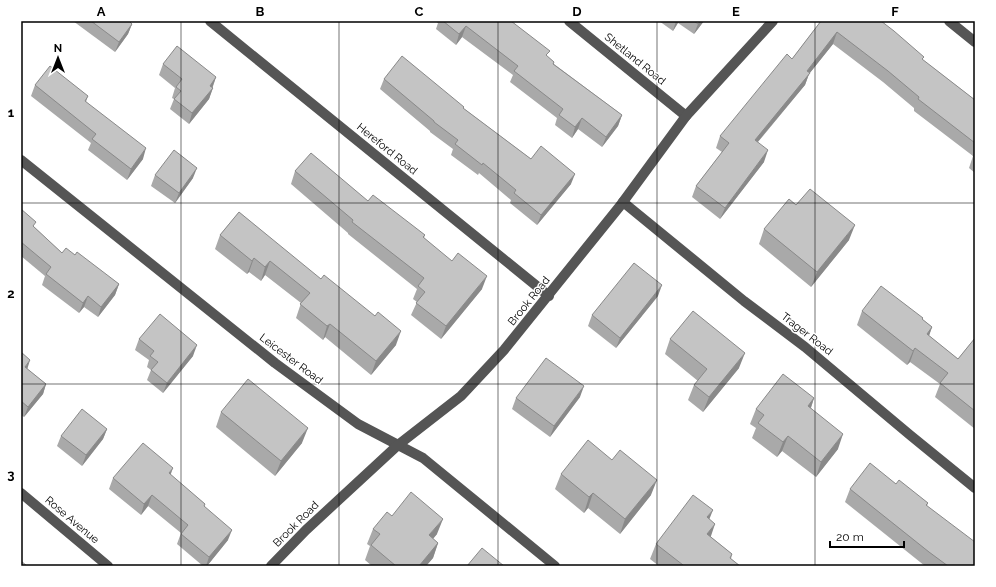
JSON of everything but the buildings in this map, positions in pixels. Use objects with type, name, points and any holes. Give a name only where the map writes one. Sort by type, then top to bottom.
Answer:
[{"type":"street","name":"Hereford Road","points":[[210,21],[549,296]]},
{"type":"street","name":"Shetland Road","points":[[569,21],[686,116]]},
{"type":"street","name":"Brook Road","points":[[271,566],[306,530],[398,445],[461,396],[504,350],[549,296],[623,202],[686,116],[772,21]]},
{"type":"street","points":[[949,21],[975,42]]},
{"type":"street","name":"Leicester Road","points":[[21,160],[275,363],[358,424],[423,458],[555,566]]},
{"type":"street","name":"Trager Road","points":[[623,202],[744,300],[805,347],[975,488]]},
{"type":"street","name":"Rose Avenue","points":[[21,493],[108,566]]}]
